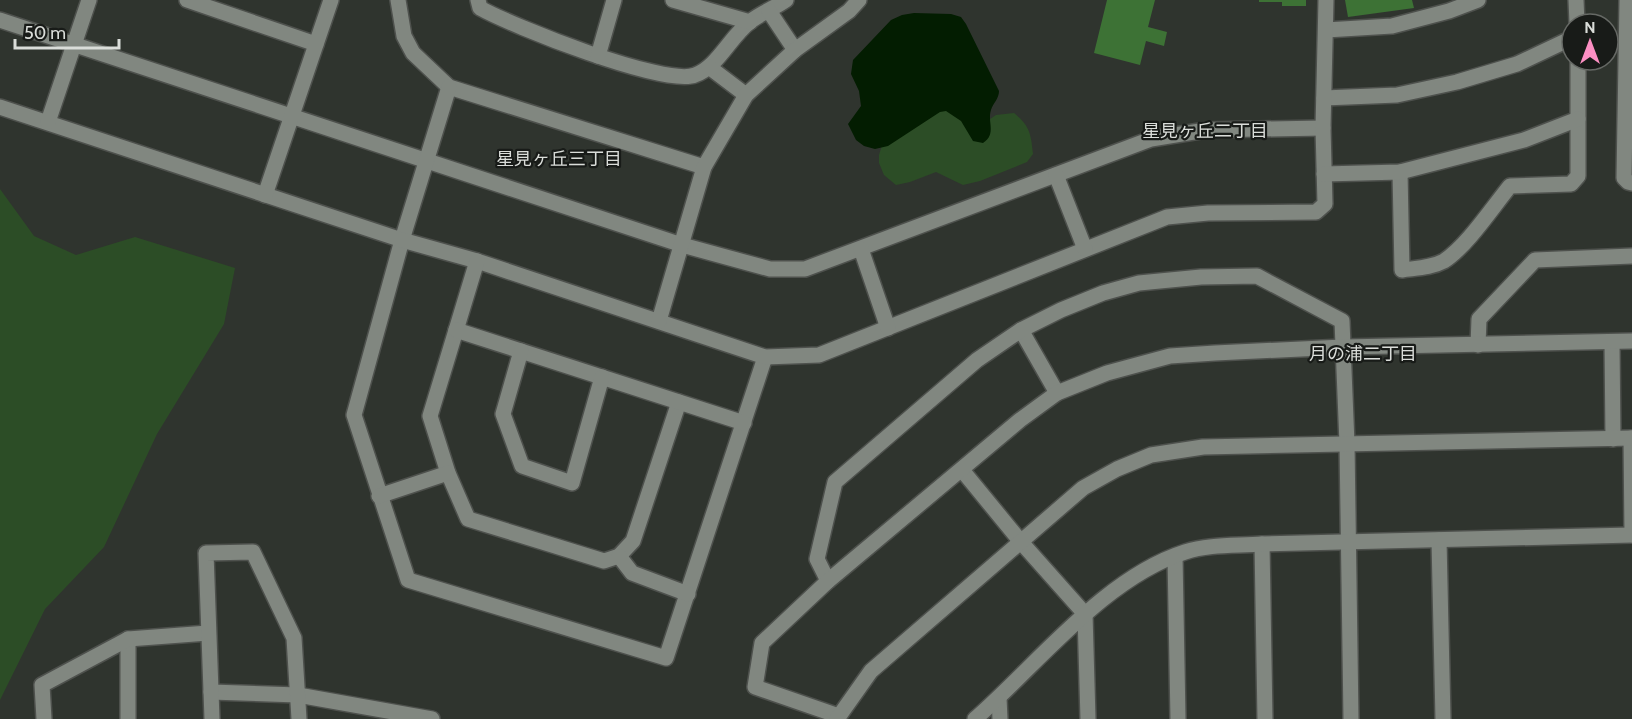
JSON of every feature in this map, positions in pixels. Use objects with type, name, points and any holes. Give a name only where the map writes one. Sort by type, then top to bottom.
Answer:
[{"type":"street","points":[[48,122],[89,0]]},
{"type":"street","points":[[187,0],[316,44]]},
{"type":"street","points":[[265,195],[331,0]]},
{"type":"street","points":[[398,0],[404,36],[413,53],[449,87],[704,167]]},
{"type":"street","points":[[478,0],[480,8],[502,20],[598,56],[676,77],[695,75],[709,67],[750,22],[786,0]]},
{"type":"street","points":[[598,56],[614,0]]},
{"type":"street","points":[[673,0],[750,22]]},
{"type":"street","points":[[659,321],[704,167],[746,95],[795,50],[849,11],[859,0]]},
{"type":"street","points":[[0,106],[402,240],[477,261],[765,357],[819,355],[1167,217],[1208,213],[1316,212],[1325,204],[1323,128],[1326,0]]},
{"type":"street","points":[[1326,30],[1392,26],[1449,11],[1478,0]]},
{"type":"street","points":[[1627,0],[1624,178],[1632,183]]},
{"type":"street","points":[[769,11],[795,50]]},
{"type":"street","points":[[0,20],[682,245],[770,269],[805,269],[1151,139],[1206,129],[1323,128]]},
{"type":"street","points":[[1324,98],[1397,95],[1457,82],[1517,64],[1560,44]]},
{"type":"street","points":[[709,67],[746,95]]},
{"type":"street","points":[[1400,171],[1402,270],[1426,268],[1444,261],[1466,240],[1510,186],[1571,184],[1578,176],[1578,72]]},
{"type":"street","points":[[449,87],[402,240],[354,415],[408,580],[666,658],[765,357]]},
{"type":"street","points":[[1324,174],[1400,171],[1524,140],[1578,119]]},
{"type":"street","points":[[1056,175],[1085,249]]},
{"type":"street","points":[[861,249],[888,328]]},
{"type":"street","points":[[1478,345],[1479,319],[1535,260],[1632,256]]},
{"type":"street","points":[[477,261],[430,416],[448,473],[468,519],[604,561],[619,556],[633,541],[679,402]]},
{"type":"street","points":[[828,581],[817,559],[835,482],[976,360],[1021,330],[1103,292],[1139,283],[1201,277],[1257,276],[1342,321],[1347,444],[1351,719]]},
{"type":"street","points":[[456,330],[744,423]]},
{"type":"street","points":[[1021,330],[1057,393]]},
{"type":"street","points":[[975,719],[1085,614],[1136,575],[1187,551],[1220,546],[1262,544],[1632,535],[1632,438],[1203,447],[1151,455],[1116,469],[1083,488],[871,671],[838,717],[755,687],[762,643],[828,581],[1020,420],[1057,393],[1107,373],[1170,356],[1343,347],[1632,341]]},
{"type":"street","points":[[1612,343],[1613,439]]},
{"type":"street","points":[[521,351],[503,414],[522,466],[572,483],[602,377]]},
{"type":"street","points":[[962,470],[1021,542],[1085,614],[1088,719]]},
{"type":"street","points":[[379,496],[448,473]]},
{"type":"street","points":[[1439,540],[1443,719]]},
{"type":"street","points":[[1262,544],[1265,719]]},
{"type":"street","points":[[212,719],[206,553],[253,552],[294,638],[299,719]]},
{"type":"street","points":[[619,556],[632,573],[688,594]]},
{"type":"street","points":[[1175,556],[1178,719]]},
{"type":"street","points":[[44,719],[42,684],[128,639],[208,633]]},
{"type":"street","points":[[128,639],[128,719]]},
{"type":"street","points":[[212,692],[298,695],[381,714],[432,719]]},
{"type":"street","points":[[999,698],[1000,719]]},
{"type":"shaded area","points":[[914,13],[951,14],[961,17],[966,24],[999,91],[990,114],[990,136],[983,143],[973,141],[961,121],[946,111],[940,112],[888,146],[875,149],[864,146],[856,140],[848,124],[861,106],[859,91],[851,74],[853,60],[891,20]]},
{"type":"shaded area","points":[[952,109],[977,128],[996,115],[1014,113],[1029,131],[1033,154],[1027,162],[980,181],[963,185],[936,172],[896,185],[884,175],[879,163],[883,142],[925,114]]},
{"type":"shaded area","points":[[0,189],[34,236],[76,255],[135,237],[235,268],[224,324],[157,434],[104,547],[45,609],[0,700]]},
{"type":"building","points":[[1107,0],[1155,0],[1148,27],[1167,32],[1164,46],[1146,41],[1140,65],[1094,53]]},
{"type":"building","points":[[1259,0],[1306,0],[1306,6],[1282,6],[1282,2],[1259,2]]},
{"type":"building","points":[[1345,0],[1412,0],[1414,8],[1348,17]]},
{"type":"district","name":"星見ヶ丘二丁目","points":[[1205,131]]},
{"type":"district","name":"星見ヶ丘三丁目","points":[[559,159]]},
{"type":"district","name":"月の浦二丁目","points":[[1363,354]]}]
